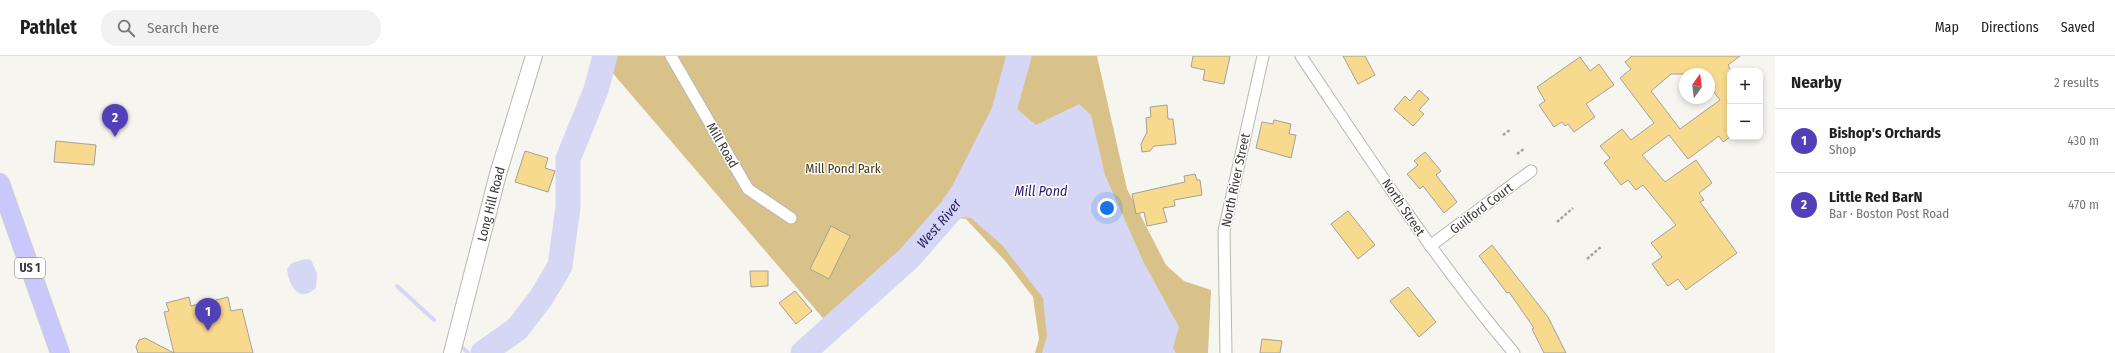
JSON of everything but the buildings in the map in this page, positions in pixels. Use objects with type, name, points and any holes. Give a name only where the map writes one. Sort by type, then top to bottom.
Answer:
[{"type":"main road","name":"US 1","points":[[0,183],[4,206],[60,353]]},
{"type":"street","name":"Long Hill Road","points":[[452,353],[498,174],[534,56]]},
{"type":"street","name":"Mill Road","points":[[671,56],[748,189],[791,218]]},
{"type":"street","name":"North River Street","points":[[1226,353],[1224,231],[1263,56]]},
{"type":"street","name":"North Street","points":[[1301,56],[1430,246],[1483,317],[1514,353]]},
{"type":"street","name":"Guilford Court","points":[[1430,246],[1531,171]]},
{"type":"path","points":[[1502,136],[1511,129]]},
{"type":"path","points":[[1517,154],[1525,148]]},
{"type":"path","points":[[1557,222],[1574,208]]},
{"type":"path","points":[[1587,259],[1602,246]]},
{"type":"green space","name":"Mill Pond Park","points":[[598,56],[1097,56],[1127,189],[1166,265],[1184,281],[1211,290],[1208,353],[1035,353],[1039,339],[1033,297],[1006,262],[966,219],[949,217],[919,253],[834,331]]},
{"type":"water","name":"Mill Pond","points":[[995,102],[1012,105],[1036,125],[1079,104],[1091,115],[1105,175],[1144,263],[1179,327],[1173,348],[1176,353],[1042,353],[1047,336],[1043,298],[1002,245],[971,218],[959,217],[944,202]]},
{"type":"water","points":[[305,259],[311,260],[317,273],[316,288],[305,294],[300,294],[293,287],[287,269],[292,263]]},
{"type":"waterway","points":[[483,353],[517,329],[541,298],[560,266],[568,207],[568,159],[596,90],[605,56]]},
{"type":"waterway","name":"West River","points":[[997,136],[1019,56]]},
{"type":"waterway","name":"West River","points":[[803,353],[909,258],[951,210],[970,182]]},
{"type":"waterway","points":[[397,286],[434,320]]},
{"type":"waterway","points":[[462,347],[468,353]]},
{"type":"place","name":"Little Red BarN","points":[[115,137]]},
{"type":"place","name":"Bishop's Orchards","points":[[208,331]]}]
